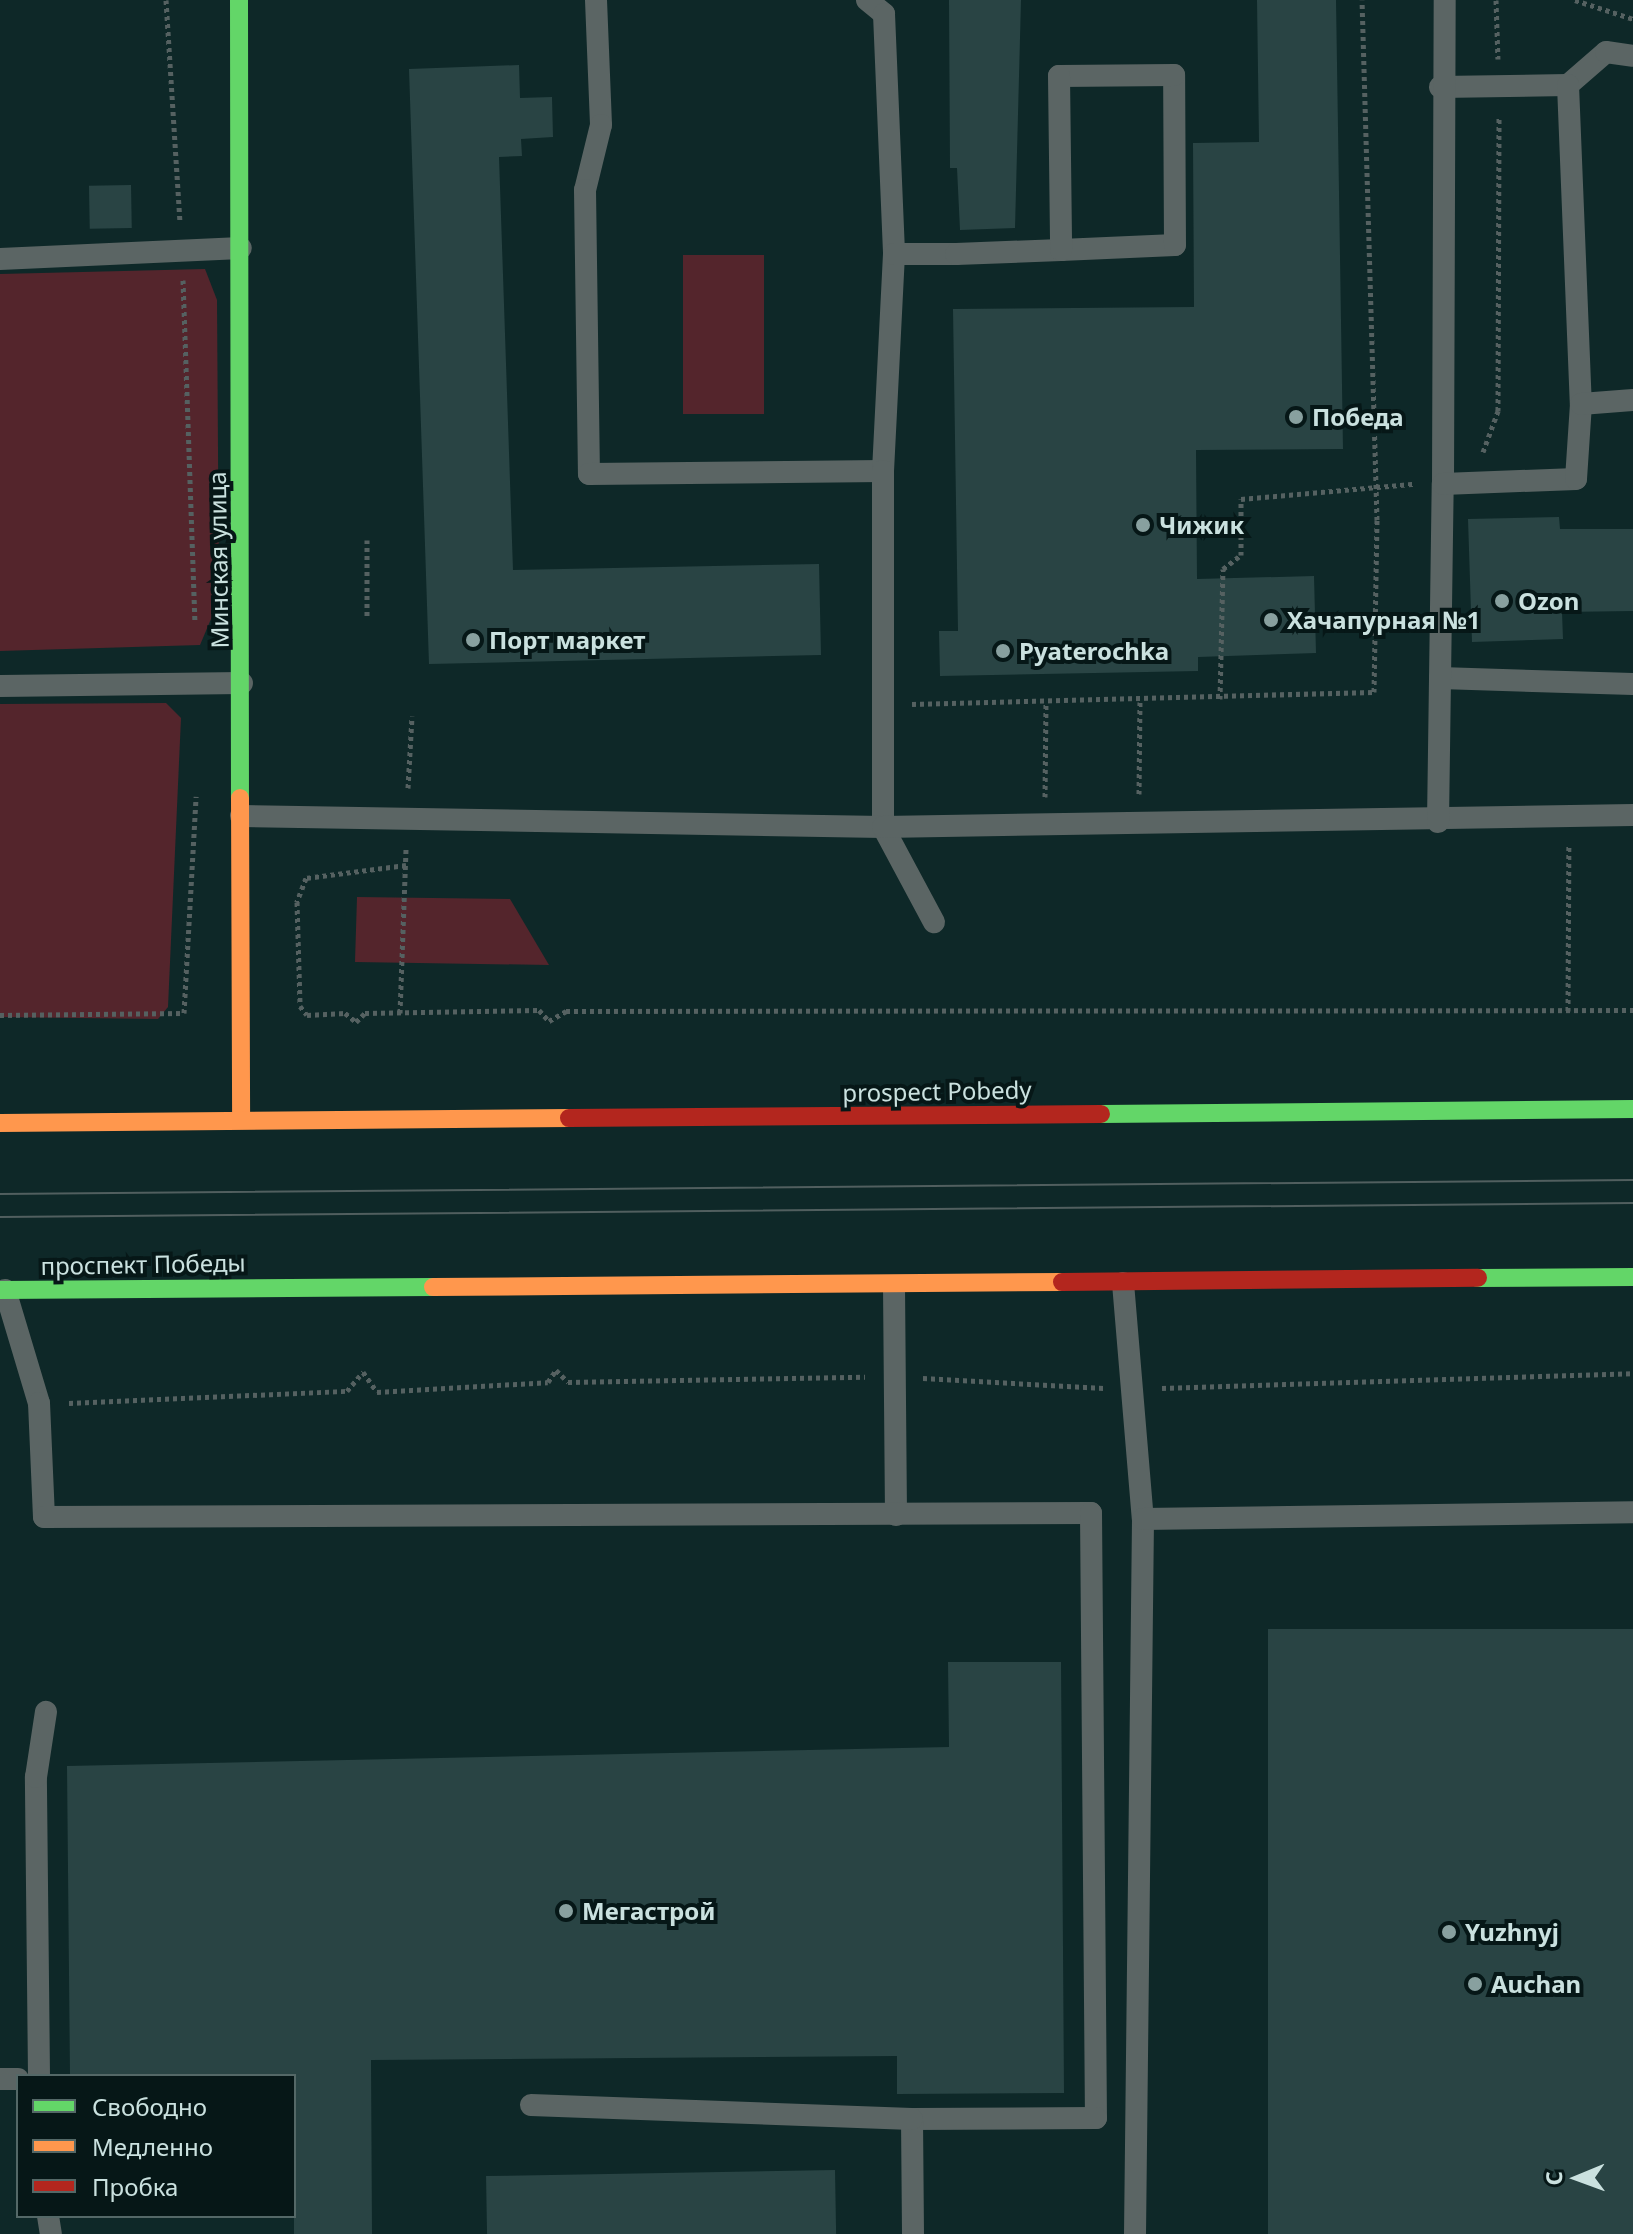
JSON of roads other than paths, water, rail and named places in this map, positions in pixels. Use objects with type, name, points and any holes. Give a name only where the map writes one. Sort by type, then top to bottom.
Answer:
[{"type":"main road","name":"Минская улица","points":[[239,0],[241,1119]]},
{"type":"main road","name":"prospect Pobedy","points":[[241,1119],[1633,1109]]},
{"type":"main road","points":[[0,1123],[241,1119]]},
{"type":"main road","points":[[894,1286],[1633,1277]]},
{"type":"main road","name":"проспект Победы","points":[[2,1290],[894,1286]]},
{"type":"lane","points":[[596,0],[601,125],[585,190],[589,474],[883,471]]},
{"type":"lane","points":[[867,0],[884,14],[894,254],[883,471],[887,705],[880,731],[883,827],[934,922]]},
{"type":"lane","points":[[1438,822],[1443,484],[1440,87],[1445,0]]},
{"type":"lane","points":[[1440,87],[1568,85],[1606,52],[1633,56]]},
{"type":"lane","points":[[894,254],[1061,250],[1175,245],[1174,75],[1059,76],[1061,250]]},
{"type":"lane","points":[[1443,484],[1576,479],[1581,404],[1568,85]]},
{"type":"lane","points":[[0,259],[241,248]]},
{"type":"lane","points":[[1581,404],[1633,400]]},
{"type":"lane","points":[[1440,678],[1633,684]]},
{"type":"lane","points":[[0,686],[242,683]]},
{"type":"lane","points":[[241,816],[406,815],[883,827],[1438,822],[1633,815]]},
{"type":"lane","points":[[1123,1283],[1128,1390],[1143,1519],[1135,2234]]},
{"type":"lane","points":[[894,1286],[896,1515]]},
{"type":"lane","points":[[2,1290],[39,1403],[44,1517],[1091,1513],[1096,2118],[912,2119],[531,2105]]},
{"type":"lane","points":[[1143,1519],[1633,1512]]},
{"type":"lane","points":[[39,2074],[36,1777],[46,1712]]},
{"type":"lane","points":[[912,2119],[913,2234]]},
{"type":"tram line","points":[[0,1194],[1633,1180]]},
{"type":"tram line","points":[[0,1217],[1633,1203]]},
{"type":"place","name":"Победа","points":[[1296,417]]},
{"type":"place","name":"Чижик","points":[[1143,525]]},
{"type":"place","name":"Ozon","points":[[1502,601]]},
{"type":"place","name":"Хачапурная №1","points":[[1271,620]]},
{"type":"place","name":"Порт маркет","points":[[473,640]]},
{"type":"place","name":"Pyaterochka","points":[[1003,651]]},
{"type":"place","name":"Мегастрой","points":[[566,1911]]},
{"type":"place","name":"Yuzhnyj","points":[[1449,1932]]},
{"type":"place","name":"Auchan","points":[[1475,1984]]}]
